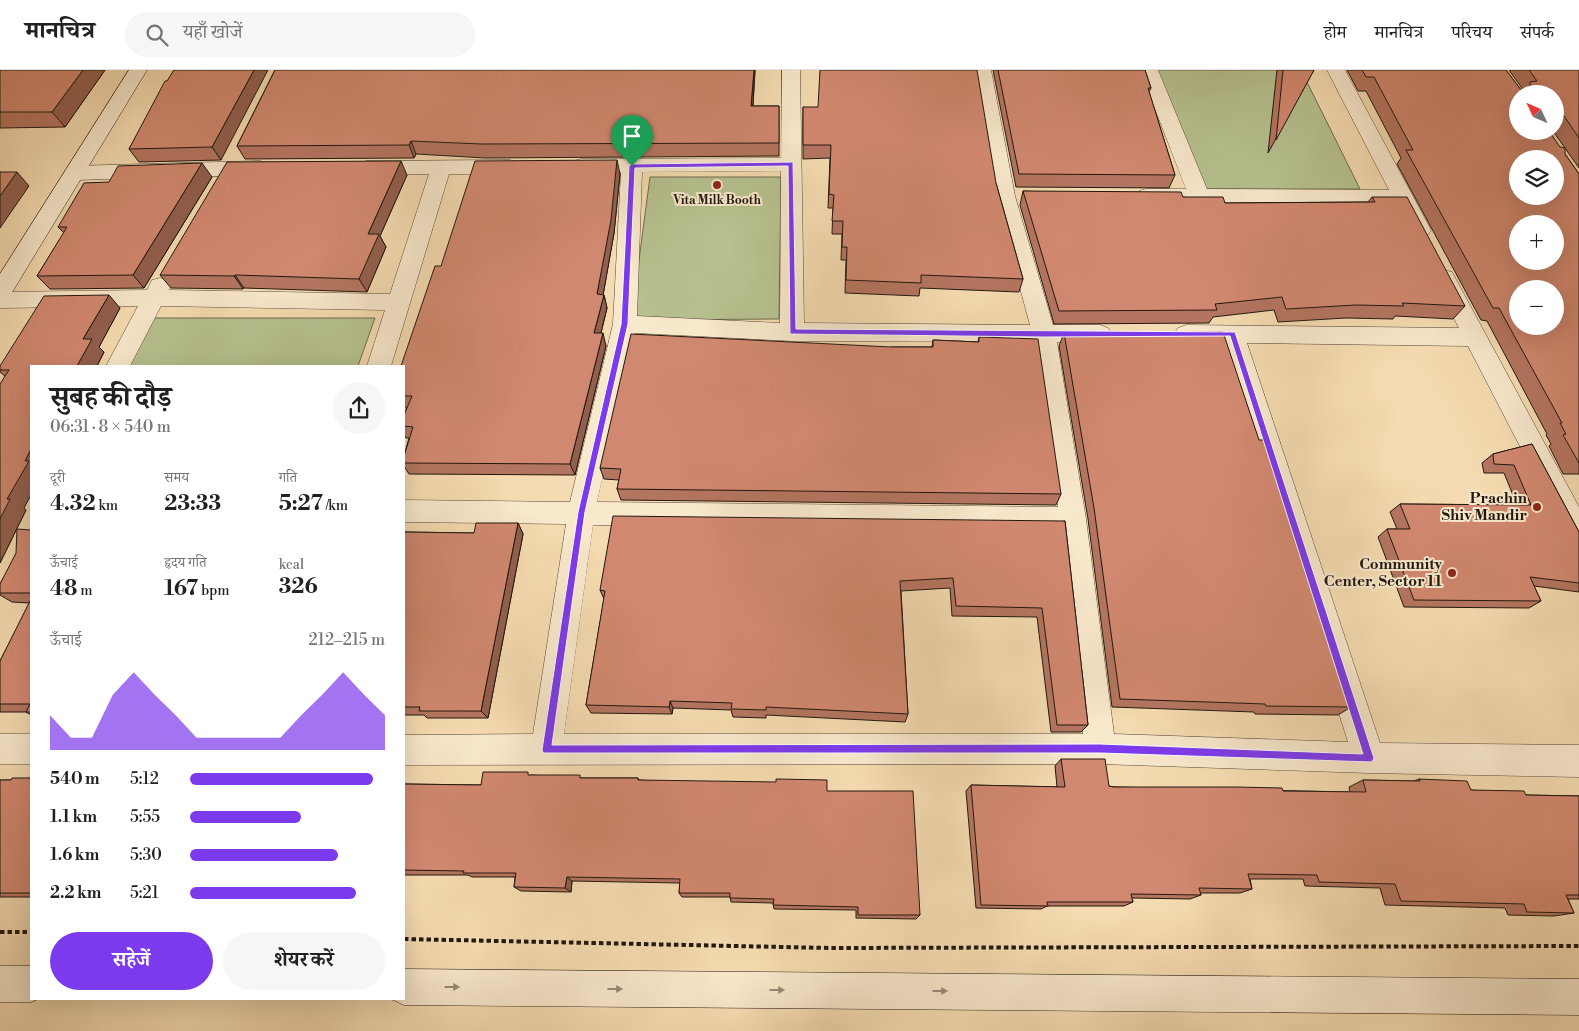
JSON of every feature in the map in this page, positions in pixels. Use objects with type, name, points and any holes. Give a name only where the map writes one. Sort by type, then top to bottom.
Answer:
[{"type":"street","points":[[0,293],[138,70]]},
{"type":"street","points":[[791,70],[792,332]]},
{"type":"street","points":[[982,70],[1015,196],[1044,335],[1073,518],[1100,749]]},
{"type":"street","points":[[1150,70],[1199,196]]},
{"type":"street","points":[[1336,70],[1475,337],[1576,522]]},
{"type":"street","points":[[74,173],[233,159],[277,168]]},
{"type":"street","points":[[214,192],[233,159]]},
{"type":"street","points":[[565,166],[791,164]]},
{"type":"street","points":[[546,750],[582,512],[625,324],[632,166]]},
{"type":"street","points":[[345,168],[527,167]]},
{"type":"street","points":[[379,365],[441,168]]},
{"type":"street","points":[[1131,196],[1402,197]]},
{"type":"street","points":[[118,365],[152,298],[172,265]]},
{"type":"street","points":[[0,300],[152,298],[399,302]]},
{"type":"street","points":[[625,324],[792,332],[1124,334]]},
{"type":"street","points":[[1163,334],[1475,337]]},
{"type":"street","points":[[1232,334],[1369,758]]},
{"type":"street","points":[[405,511],[1073,518]]},
{"type":"street","points":[[0,749],[30,749]]},
{"type":"street","points":[[405,750],[1100,749],[1369,758],[1579,760]]},
{"type":"street","points":[[0,984],[30,984]]},
{"type":"street","points":[[405,987],[1579,997]]},
{"type":"path","points":[[0,932],[30,932]]},
{"type":"path","points":[[405,938],[830,948],[1579,946]]},
{"type":"green space","points":[[1157,70],[1301,70],[1360,189],[1199,189]]},
{"type":"green space","points":[[650,177],[781,177],[779,319],[631,320]]},
{"type":"green space","points":[[154,318],[375,318],[358,365],[130,365]]},
{"type":"building","points":[[0,70],[83,70],[52,112],[0,112]]},
{"type":"building","points":[[174,70],[254,70],[212,147],[129,149],[165,81],[167,81]]},
{"type":"building","points":[[275,70],[754,70],[751,106],[779,106],[779,143],[481,144],[411,141],[409,145],[237,146]]},
{"type":"building","points":[[820,70],[977,70],[996,183],[1023,279],[921,275],[921,283],[846,280],[847,247],[842,247],[843,221],[832,221],[834,195],[829,194],[831,145],[803,145],[803,107],[818,107]]},
{"type":"building","points":[[998,70],[1145,70],[1151,88],[1148,88],[1175,175],[1019,174]]},
{"type":"building","points":[[1283,70],[1314,70],[1276,140]]},
{"type":"building","points":[[1362,70],[1506,70],[1517,85],[1509,85],[1509,140],[1555,140],[1560,147],[1565,148],[1565,154],[1579,174],[1579,463],[1563,435],[1566,434],[1560,423],[1562,423],[1514,335],[1564,335],[1564,280],[1509,280],[1509,326],[1499,308],[1493,308],[1406,150],[1413,150],[1374,77],[1366,77]]},
{"type":"building","points":[[1529,70],[1579,70],[1579,138],[1564,116],[1564,85],[1530,85],[1530,82],[1537,81]]},
{"type":"building","points":[[617,160],[611,220],[597,294],[604,295],[594,333],[603,333],[570,464],[405,463],[405,453],[413,427],[405,426],[405,413],[412,396],[405,396],[405,365],[401,365],[435,266],[441,266],[475,161]]},
{"type":"building","points":[[401,161],[368,234],[379,234],[359,279],[235,275],[160,275],[227,162]]},
{"type":"building","points":[[202,163],[133,275],[37,276],[67,227],[58,227],[84,183],[109,182],[118,166]]},
{"type":"building","points":[[0,172],[17,172],[0,196]]},
{"type":"building","points":[[1023,191],[1181,192],[1183,197],[1223,197],[1225,203],[1375,202],[1372,197],[1407,197],[1465,306],[1402,303],[1404,306],[1356,305],[1286,309],[1282,297],[1215,304],[1217,310],[1059,311]]},
{"type":"building","points":[[109,295],[83,339],[92,339],[78,365],[30,365],[30,451],[25,461],[29,461],[7,499],[10,499],[0,519],[0,384],[9,370],[0,370],[0,366],[44,296]]},
{"type":"building","points":[[1223,332],[1259,440],[1264,440],[1351,707],[1266,706],[1265,704],[1120,699],[1094,508],[1064,333]]},
{"type":"building","points":[[631,334],[891,347],[933,347],[933,340],[979,342],[979,337],[1038,339],[1061,494],[617,489],[621,469],[600,468]]},
{"type":"building","points":[[1532,444],[1579,532],[1579,583],[1530,577],[1541,601],[1414,600],[1387,529],[1410,529],[1400,504],[1531,505],[1514,465],[1494,464],[1493,454]]},
{"type":"building","points":[[613,516],[1065,521],[1088,725],[1057,725],[1042,608],[956,606],[953,578],[900,581],[908,714],[766,707],[766,710],[731,709],[732,703],[670,701],[669,707],[586,705],[605,591],[600,590]]},
{"type":"building","points":[[476,523],[518,523],[481,711],[419,711],[420,707],[405,707],[405,532],[474,533]]},
{"type":"building","points":[[17,529],[30,530],[30,593],[0,593],[0,584],[16,553]]},
{"type":"building","points":[[30,601],[30,704],[0,704],[0,661]]},
{"type":"building","points":[[30,704],[30,712],[26,712]]},
{"type":"building","points":[[1061,759],[1105,759],[1109,786],[1114,787],[1236,787],[1282,788],[1283,791],[1366,792],[1363,780],[1420,781],[1419,779],[1467,781],[1471,790],[1524,791],[1526,795],[1579,796],[1579,895],[1566,895],[1574,913],[1527,912],[1524,904],[1401,901],[1395,884],[1319,882],[1317,875],[1248,874],[1252,889],[1199,888],[1201,895],[1131,894],[1133,902],[1047,902],[1048,906],[981,905],[971,785],[1065,787]]},
{"type":"building","points":[[483,772],[528,772],[528,775],[580,775],[580,778],[638,778],[638,780],[776,782],[776,779],[827,780],[827,791],[913,791],[920,915],[858,915],[858,907],[773,905],[774,899],[730,898],[730,893],[679,893],[680,879],[567,877],[565,888],[514,887],[516,873],[405,870],[405,784],[481,785]]},
{"type":"building","points":[[12,778],[30,778],[30,893],[0,893],[0,780],[11,780]]},
{"type":"place","name":"Vita Milk Booth","points":[[717,185]]},
{"type":"place","name":"Prachin Shiv Mandir","points":[[1537,507]]},
{"type":"place","name":"Community Center, Sector 11","points":[[1452,573]]},
{"type":"route","points":[[791,164],[792,332],[1044,335],[1232,334],[1369,758],[1100,749],[546,750],[582,512],[625,324],[632,166],[791,164]]}]
